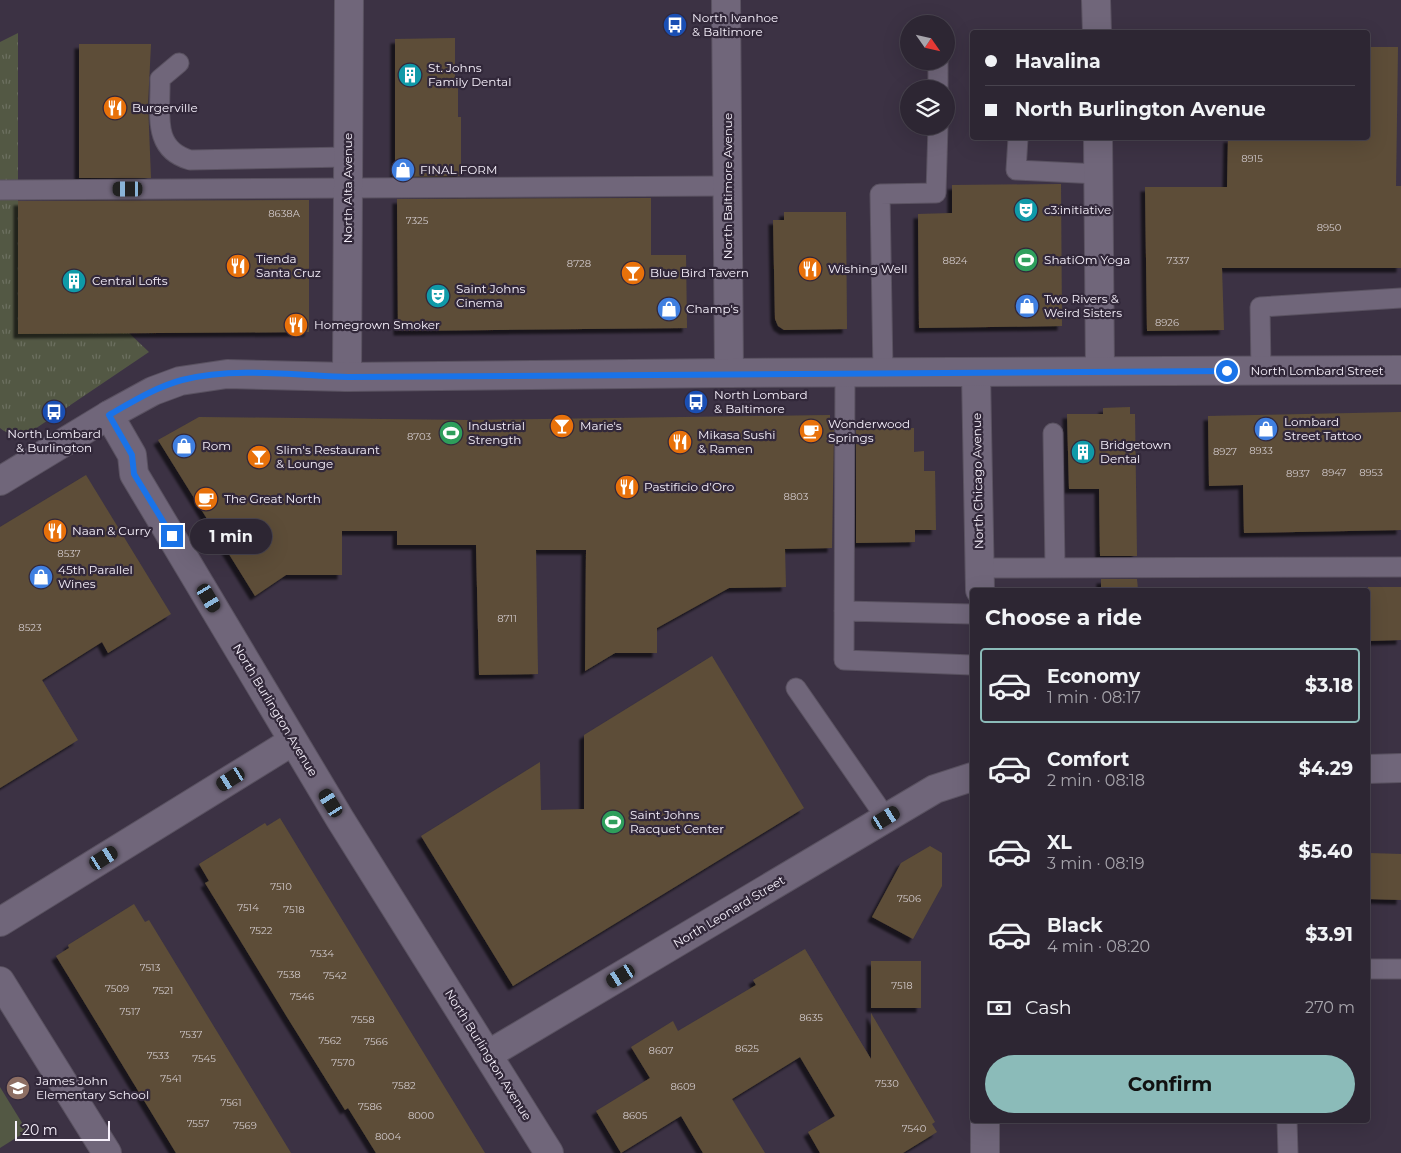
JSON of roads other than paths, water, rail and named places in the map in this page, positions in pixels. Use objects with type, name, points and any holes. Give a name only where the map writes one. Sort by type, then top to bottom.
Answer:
[{"type":"street","name":"North Alta Avenue","points":[[348,377],[349,0]]},
{"type":"street","name":"North Baltimore Avenue","points":[[726,0],[729,372]]},
{"type":"street","points":[[1096,0],[1097,30]]},
{"type":"street","points":[[1098,140],[1100,371]]},
{"type":"street","name":"North Lombard Street","points":[[1,478],[109,415],[153,392],[180,381],[200,376],[227,374],[348,377],[729,372],[976,373],[1401,370]]},
{"type":"street","name":"North Chicago Avenue","points":[[976,373],[980,579]]},
{"type":"street","name":"North Burlington Avenue","points":[[109,415],[132,455],[134,474],[293,741],[549,1153]]},
{"type":"street","points":[[0,922],[293,741]]},
{"type":"street","points":[[1370,768],[1401,768]]},
{"type":"street","name":"North Leonard Street","points":[[489,1054],[935,789],[970,778]]},
{"type":"street","points":[[0,981],[107,1153]]},
{"type":"street","points":[[985,1123],[985,1153]]},
{"type":"lane","points":[[179,63],[160,80],[161,133],[165,143],[180,157],[190,160],[348,157]]},
{"type":"lane","points":[[884,372],[880,194],[936,193],[938,135]]},
{"type":"lane","points":[[1018,140],[1016,170],[1098,174]]},
{"type":"lane","points":[[0,190],[728,186]]},
{"type":"lane","points":[[1260,371],[1260,306],[1401,298]]},
{"type":"lane","points":[[844,372],[844,660],[970,665]]},
{"type":"lane","points":[[1054,434],[1055,567]]},
{"type":"lane","points":[[980,579],[1055,567],[1401,567]]},
{"type":"lane","points":[[844,611],[970,614]]},
{"type":"lane","points":[[796,688],[886,818]]},
{"type":"lane","points":[[1370,969],[1401,969]]},
{"type":"lane","points":[[1287,1123],[1288,1153]]},
{"type":"place","name":"North Ivanhoe & Baltimore","points":[[675,25]]},
{"type":"place","name":"St. Johns Family Dental","points":[[410,75]]},
{"type":"place","name":"Burgerville","points":[[115,108]]},
{"type":"place","name":"FINAL FORM","points":[[403,170]]},
{"type":"place","name":"c3:initiative","points":[[1026,210]]},
{"type":"place","name":"ShatiOm Yoga","points":[[1026,260]]},
{"type":"place","name":"Tienda Santa Cruz","points":[[238,266]]},
{"type":"place","name":"Wishing Well","points":[[810,269]]},
{"type":"place","name":"Blue Bird Tavern","points":[[633,273]]},
{"type":"place","name":"Central Lofts","points":[[74,281]]},
{"type":"place","name":"Saint Johns Cinema","points":[[438,296]]},
{"type":"place","name":"Two Rivers & Weird Sisters","points":[[1027,306]]},
{"type":"place","name":"Champ's","points":[[669,309]]},
{"type":"place","name":"Homegrown Smoker","points":[[296,325]]},
{"type":"place","name":"North Lombard & Baltimore","points":[[696,402]]},
{"type":"place","name":"North Lombard & Burlington","points":[[54,412]]},
{"type":"place","name":"Marie's","points":[[562,426]]},
{"type":"place","name":"Lombard Street Tattoo","points":[[1266,429]]},
{"type":"place","name":"Wonderwood Springs","points":[[811,431]]},
{"type":"place","name":"Industrial Strength","points":[[451,433]]},
{"type":"place","name":"Mikasa Sushi & Ramen","points":[[680,442]]},
{"type":"place","name":"Rom","points":[[184,446]]},
{"type":"place","name":"Bridgetown Dental","points":[[1083,452]]},
{"type":"place","name":"Slim's Restaurant & Lounge","points":[[259,457]]},
{"type":"place","name":"Pastificio d’Oro","points":[[627,487]]},
{"type":"place","name":"The Great North","points":[[206,499]]},
{"type":"place","name":"Naan & Curry","points":[[55,531]]},
{"type":"place","name":"45th Parallel Wines","points":[[41,577]]},
{"type":"place","name":"Saint Johns Racquet Center","points":[[613,822]]},
{"type":"place","name":"James John Elementary School","points":[[18,1088]]}]
